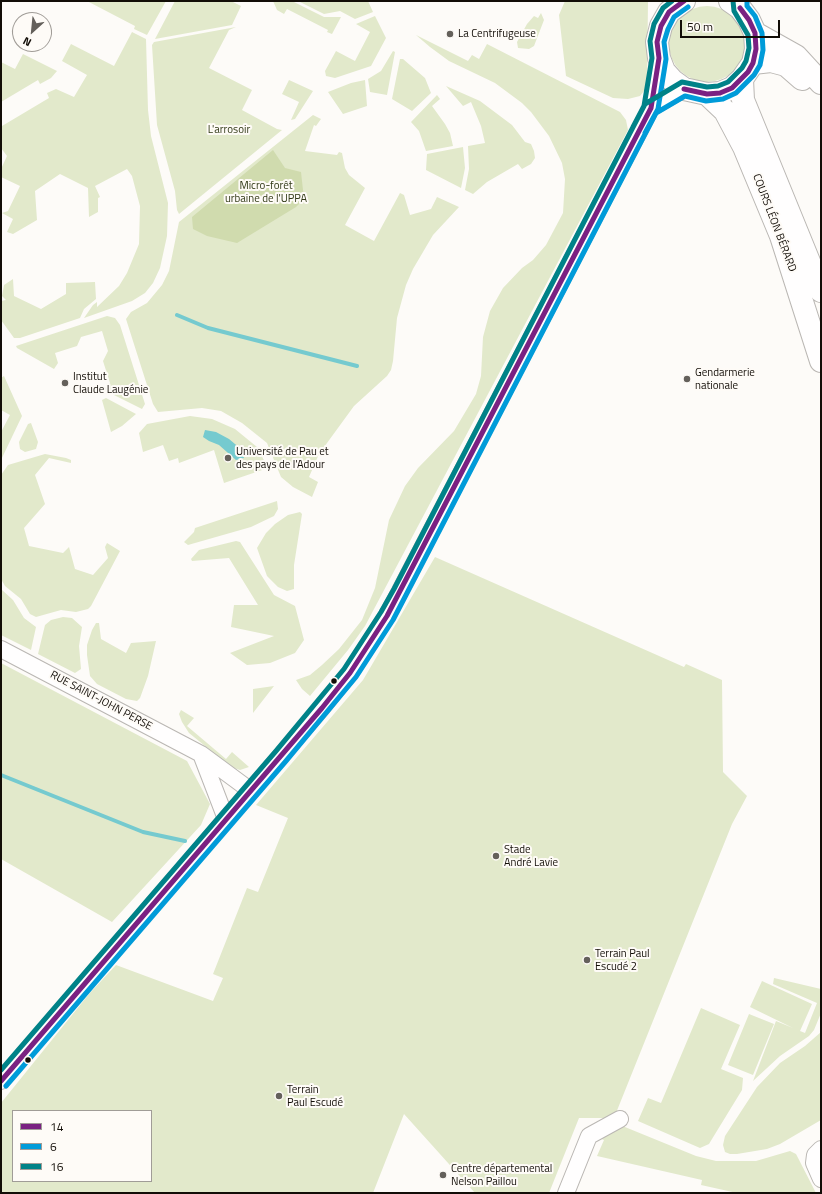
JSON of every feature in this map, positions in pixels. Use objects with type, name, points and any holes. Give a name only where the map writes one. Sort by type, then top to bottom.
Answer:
[{"type":"main road","points":[[737,3],[750,20],[755,33],[796,56],[821,83]]},
{"type":"main road","points":[[674,5],[660,26],[657,42],[659,58],[664,71],[673,81],[684,89],[707,94],[720,93],[732,88],[748,71],[771,60],[786,65],[821,95]]},
{"type":"main road","name":"COURS LÉON BÉRARD","points":[[755,33],[756,48],[748,71],[743,100],[821,291]]},
{"type":"main road","name":"COURS LÉON BÉRARD","points":[[707,94],[725,111],[744,147],[780,236],[821,361]]},
{"type":"street","points":[[1,1081],[251,791],[350,673],[387,616],[651,108],[659,58]]},
{"type":"street","points":[[651,108],[684,89]]},
{"type":"street","name":"RUE SAINT-JOHN PERSE","points":[[1,648],[201,754],[251,791]]},
{"type":"street","points":[[201,754],[226,819]]},
{"type":"street","points":[[566,1193],[589,1136],[620,1119]]},
{"type":"street","points":[[821,1149],[815,1155],[814,1163],[821,1179]]},
{"type":"green space","points":[[87,1],[166,1],[147,35],[134,29],[135,26]]},
{"type":"green space","points":[[175,1],[231,1],[241,6],[232,25],[155,39]]},
{"type":"green space","points":[[273,1],[292,1],[324,17],[341,17],[332,34],[327,32],[328,30],[287,9],[284,14],[277,10]]},
{"type":"green space","points":[[298,1],[368,1],[373,12],[355,19],[340,11],[324,14]]},
{"type":"green space","points":[[565,1],[648,1],[647,87],[640,96],[628,99],[613,98],[566,76],[559,15]]},
{"type":"green space","points":[[707,6],[722,9],[734,17],[742,29],[745,44],[742,59],[734,71],[722,79],[707,82],[692,79],[680,71],[672,59],[669,44],[672,29],[680,17],[692,9]]},
{"type":"green space","points":[[541,13],[544,20],[534,46],[529,49],[518,48],[517,42],[527,24],[534,16],[538,18]]},
{"type":"green space","points":[[375,16],[386,38],[371,66],[335,78],[326,76],[325,71],[336,51],[355,61],[370,32],[356,24]]},
{"type":"green space","name":"L'arrosoir","points":[[236,27],[229,30],[209,68],[252,90],[242,110],[277,129],[282,130],[179,214],[177,210],[175,191],[157,125],[152,45],[154,42]]},
{"type":"green space","points":[[132,32],[146,39],[148,110],[151,136],[168,203],[167,236],[160,268],[153,283],[145,293],[132,301],[84,318],[93,305],[97,302],[97,307],[119,286],[127,273],[139,244],[140,206],[132,176],[127,169],[95,186],[100,197],[98,198],[98,212],[89,217],[88,188],[60,174],[35,191],[37,220],[13,234],[7,232],[13,219],[2,213],[8,211],[20,186],[1,177],[1,169],[7,156],[1,148],[1,125],[2,126],[49,98],[47,93],[56,89],[74,97],[87,75],[62,61],[71,44],[114,66]]},
{"type":"green space","points":[[416,35],[468,61],[472,55],[479,59],[487,44],[620,112],[626,120],[628,130],[365,626],[348,650],[310,696],[302,689],[296,680],[310,675],[322,665],[339,649],[362,620],[375,588],[389,520],[405,486],[418,468],[454,431],[476,394],[481,376],[483,337],[490,311],[503,288],[522,268],[533,260],[546,245],[563,213],[565,179],[562,163],[549,136],[531,112],[522,103],[495,83],[449,61]]},
{"type":"green space","points":[[393,51],[395,52],[387,95],[370,92],[368,79],[381,71]]},
{"type":"green space","points":[[23,54],[57,71],[51,78],[40,84],[38,80],[1,102],[1,62],[15,69]]},
{"type":"green space","points":[[400,59],[403,59],[425,78],[431,93],[412,111],[392,99]]},
{"type":"green space","points":[[289,80],[313,91],[295,119],[291,120],[299,102],[282,94]]},
{"type":"green space","points":[[365,80],[367,106],[343,114],[328,92],[351,83]]},
{"type":"green space","points":[[446,86],[480,101],[512,125],[525,142],[531,144],[535,158],[531,164],[522,169],[518,164],[487,182],[473,194],[465,190],[469,169],[468,146],[485,143],[481,126],[471,102],[463,106]]},
{"type":"green space","points":[[437,95],[440,99],[432,106],[450,133],[453,146],[426,151],[419,131],[411,122]]},
{"type":"green space","points":[[313,115],[321,119],[316,126],[314,125],[305,151],[337,155],[339,152],[342,153],[345,168],[349,175],[365,188],[345,225],[374,241],[400,193],[404,195],[410,215],[431,209],[437,197],[459,207],[433,235],[413,269],[406,285],[397,318],[391,370],[387,376],[354,406],[319,454],[309,477],[318,482],[312,497],[293,487],[281,477],[267,443],[242,423],[221,411],[202,408],[158,412],[153,404],[126,319],[131,312],[147,303],[162,285],[169,271],[179,222]]},
{"type":"green space","points":[[463,147],[465,168],[461,188],[426,170],[427,154]]},
{"type":"green space","name":"Micro-forêt urbaine de l'UPPA","points":[[273,150],[285,168],[301,172],[304,199],[296,207],[237,243],[207,236],[193,229],[192,217]]},
{"type":"green space","points":[[13,279],[14,296],[41,309],[66,294],[66,283],[95,282],[96,299],[84,309],[80,318],[20,338],[14,338],[1,320],[1,301],[6,300],[2,296],[4,285]]},
{"type":"green space","points":[[107,316],[115,318],[120,325],[145,404],[142,409],[103,389],[107,387],[106,384],[110,383],[103,361],[108,351],[102,331],[81,337],[77,346],[55,353],[58,363],[54,369],[16,346]]},
{"type":"green space","points":[[4,376],[22,416],[1,460],[1,432],[10,415],[1,410],[1,378]]},
{"type":"green space","points":[[106,398],[136,414],[122,426],[111,432],[102,400]]},
{"type":"green space","points":[[190,416],[212,419],[235,429],[257,447],[268,468],[224,483],[214,450],[179,463],[178,458],[169,461],[163,445],[143,452],[139,433],[147,424]]},
{"type":"green space","points":[[31,423],[38,442],[36,449],[25,452],[20,449],[19,442],[28,424]]},
{"type":"green space","points":[[45,454],[66,458],[71,460],[71,463],[49,458],[35,475],[45,504],[24,528],[29,546],[63,553],[69,547],[75,569],[93,575],[108,558],[105,547],[107,543],[120,551],[88,609],[76,612],[61,610],[36,617],[30,614],[21,599],[5,586],[1,579],[1,475],[8,465]]},
{"type":"green space","points":[[277,501],[278,509],[274,516],[251,527],[188,545],[184,542],[194,532],[195,528]]},
{"type":"green space","points":[[300,512],[302,514],[294,565],[294,589],[287,591],[278,587],[267,576],[257,548],[266,533],[275,524],[288,515]]},
{"type":"green space","points":[[236,541],[240,542],[274,595],[295,606],[304,640],[295,653],[270,663],[247,665],[230,653],[274,636],[231,627],[234,605],[258,605],[229,558],[192,561],[191,559],[199,550]]},
{"type":"green space","name":"Stade André Lavie","points":[[435,557],[684,667],[686,664],[722,680],[723,772],[747,796],[732,824],[614,1118],[579,1118],[549,1193],[475,1193],[404,1114],[373,1193],[1,1193],[1,1103],[89,994],[116,965],[213,1001],[223,978],[213,974],[247,888],[258,892],[288,818],[256,805],[363,680]]},
{"type":"green space","points":[[1,589],[13,600],[24,618],[36,627],[31,650],[1,635]]},
{"type":"green space","points":[[63,617],[72,618],[82,627],[79,646],[81,669],[75,673],[38,654],[45,625],[51,620]]},
{"type":"green space","points":[[96,623],[99,623],[101,639],[126,653],[131,643],[156,641],[148,676],[140,698],[137,701],[126,699],[97,684],[90,676],[87,645]]},
{"type":"green space","points":[[1,663],[187,761],[210,804],[201,825],[112,922],[1,859]]},
{"type":"green space","points":[[274,686],[253,713],[253,689]]},
{"type":"green space","points":[[181,710],[194,718],[187,726],[226,759],[232,752],[249,767],[240,770],[231,767],[189,733],[179,714]]},
{"type":"green space","points":[[774,978],[821,989],[821,1013],[814,1030],[809,1036],[780,1056],[753,1081],[776,1021],[793,1028],[750,1007],[762,981],[812,1004],[800,1031],[805,1033],[817,1003],[773,984]]},
{"type":"green space","points":[[701,1008],[740,1025],[721,1069],[743,1078],[742,1090],[709,1144],[700,1148],[638,1121],[648,1098],[661,1103]]},
{"type":"green space","points":[[749,1014],[774,1024],[753,1075],[728,1065]]},
{"type":"green space","points":[[821,1032],[821,1120],[780,1144],[767,1149],[737,1154],[725,1152],[723,1145],[725,1136],[757,1087],[780,1063],[805,1046]]},
{"type":"green space","points":[[620,1125],[696,1156],[716,1161],[756,1161],[790,1151],[796,1154],[816,1193],[737,1193],[701,1185],[702,1180],[597,1156],[604,1140],[599,1138]]},
{"type":"water","points":[[205,430],[216,432],[229,439],[241,449],[244,458],[236,460],[219,445],[203,437]]},
{"type":"waterway","points":[[177,315],[208,328],[357,366]]},
{"type":"waterway","points":[[1,775],[143,832],[185,841]]},
{"type":"transit line","name":"16","points":[[633,127],[644,106],[652,58],[650,41],[654,24],[663,8],[672,1]]},
{"type":"transit line","name":"14","points":[[1,1081],[322,708],[350,673],[387,616],[651,108],[659,58],[657,42],[661,26],[669,12],[684,1]]},
{"type":"transit line","name":"16","points":[[1,1070],[276,751],[344,669],[394,589],[645,104],[682,82],[707,87],[718,86],[728,82],[742,68],[746,61],[749,48],[748,35],[734,11],[733,1]]},
{"type":"transit line","name":"6","points":[[6,1086],[286,761],[356,677],[393,620],[656,113],[685,96],[706,101],[723,99],[736,93],[754,75],[760,65],[763,50],[762,33],[755,16],[747,6],[747,1]]},
{"type":"transit line","name":"6","points":[[645,133],[658,109],[666,59],[664,42],[668,29],[674,17],[688,7]]},
{"type":"transit line","name":"14","points":[[684,89],[707,94],[720,93],[732,88],[748,72],[753,63],[756,49],[755,33],[749,20],[740,8]]},
{"type":"place","name":"La Centrifugeuse","points":[[450,34]]},
{"type":"place","name":"Gendarmerie nationale","points":[[687,379]]},
{"type":"place","name":"Institut Claude Laugénie","points":[[65,383]]},
{"type":"place","name":"Université de Pau et des pays de l'Adour","points":[[228,458]]},
{"type":"place","name":"Stade André Lavie","points":[[496,856]]},
{"type":"place","name":"Terrain Paul Escudé 2","points":[[587,960]]},
{"type":"place","name":"Terrain Paul Escudé","points":[[279,1096]]},
{"type":"place","name":"Centre départemental Nelson Paillou","points":[[443,1175]]}]
